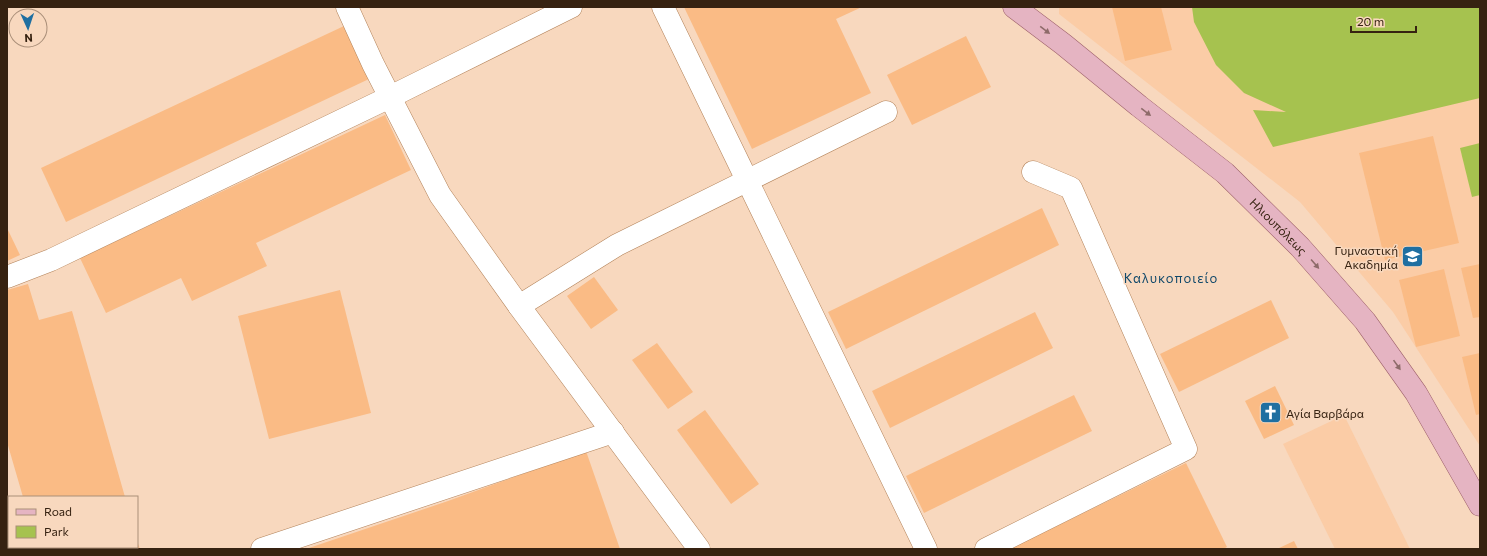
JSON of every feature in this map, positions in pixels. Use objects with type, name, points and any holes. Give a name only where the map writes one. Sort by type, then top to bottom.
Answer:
[{"type":"main road","name":"Ηλιουπόλεως","points":[[1014,7],[1063,44],[1225,173],[1300,246],[1365,321],[1416,393],[1480,505]]},
{"type":"lane","points":[[348,7],[373,64],[440,195],[519,306],[699,549]]},
{"type":"lane","points":[[7,277],[51,260],[390,97],[571,7]]},
{"type":"lane","points":[[663,7],[746,181],[926,549]]},
{"type":"lane","points":[[519,306],[617,244],[886,112]]},
{"type":"lane","points":[[986,549],[1186,449],[1071,188],[1033,172]]},
{"type":"lane","points":[[262,549],[613,432]]},
{"type":"shaded area","name":"Γυμναστική Ακαδημία","points":[[1059,7],[1480,7],[1480,446],[1393,312],[1300,202],[1059,14]]},
{"type":"shaded area","points":[[1344,415],[1410,549],[1335,549],[1283,444]]},
{"type":"green space","points":[[1192,7],[1480,7],[1480,98],[1273,147],[1253,110],[1286,112],[1244,93],[1216,65],[1194,22]]},
{"type":"green space","points":[[1480,143],[1480,195],[1472,197],[1460,148]]},
{"type":"building","points":[[684,7],[862,7],[836,19],[871,93],[752,149]]},
{"type":"building","points":[[1112,7],[1161,7],[1172,50],[1125,61]]},
{"type":"building","points":[[344,26],[369,79],[66,222],[41,168]]},
{"type":"building","points":[[966,36],[991,87],[912,125],[887,75]]},
{"type":"building","points":[[385,115],[411,170],[256,243],[267,266],[192,301],[181,278],[106,313],[80,258]]},
{"type":"building","points":[[1433,136],[1459,243],[1385,260],[1359,153]]},
{"type":"building","points":[[1042,208],[1059,245],[846,349],[828,312]]},
{"type":"building","points":[[7,228],[20,255],[7,261]]},
{"type":"building","points":[[1480,264],[1480,317],[1473,318],[1461,268]]},
{"type":"building","points":[[1444,269],[1460,336],[1416,347],[1399,280]]},
{"type":"building","points":[[594,277],[618,310],[591,329],[567,296]]},
{"type":"building","points":[[28,284],[39,320],[72,311],[125,496],[23,496],[7,442],[7,290]]},
{"type":"building","points":[[340,290],[371,413],[269,439],[238,316]]},
{"type":"building","points":[[1271,300],[1289,338],[1179,392],[1160,354]]},
{"type":"building","points":[[1035,312],[1053,348],[890,428],[872,391]]},
{"type":"building","points":[[657,343],[693,392],[668,409],[632,360]]},
{"type":"building","points":[[1480,353],[1480,414],[1476,415],[1462,357]]},
{"type":"building","name":"Αγία Βαρβάρα","points":[[1275,386],[1294,425],[1264,439],[1245,401]]},
{"type":"building","points":[[1074,395],[1092,431],[924,513],[906,476]]},
{"type":"building","points":[[705,410],[759,484],[731,504],[677,430]]},
{"type":"building","points":[[586,451],[620,549],[306,549],[448,501]]},
{"type":"building","points":[[1186,463],[1227,547],[1223,549],[1010,549]]},
{"type":"building","points":[[1294,541],[1298,549],[1277,549]]},
{"type":"building","points":[[138,544],[140,549],[37,549],[138,548]]},
{"type":"place","name":"Γυμναστική Ακαδημία","points":[[1413,257]]},
{"type":"place","name":"Αγία Βαρβάρα","points":[[1270,413]]},
{"type":"district","name":"Καλυκοποιείο","points":[[1171,278]]}]
